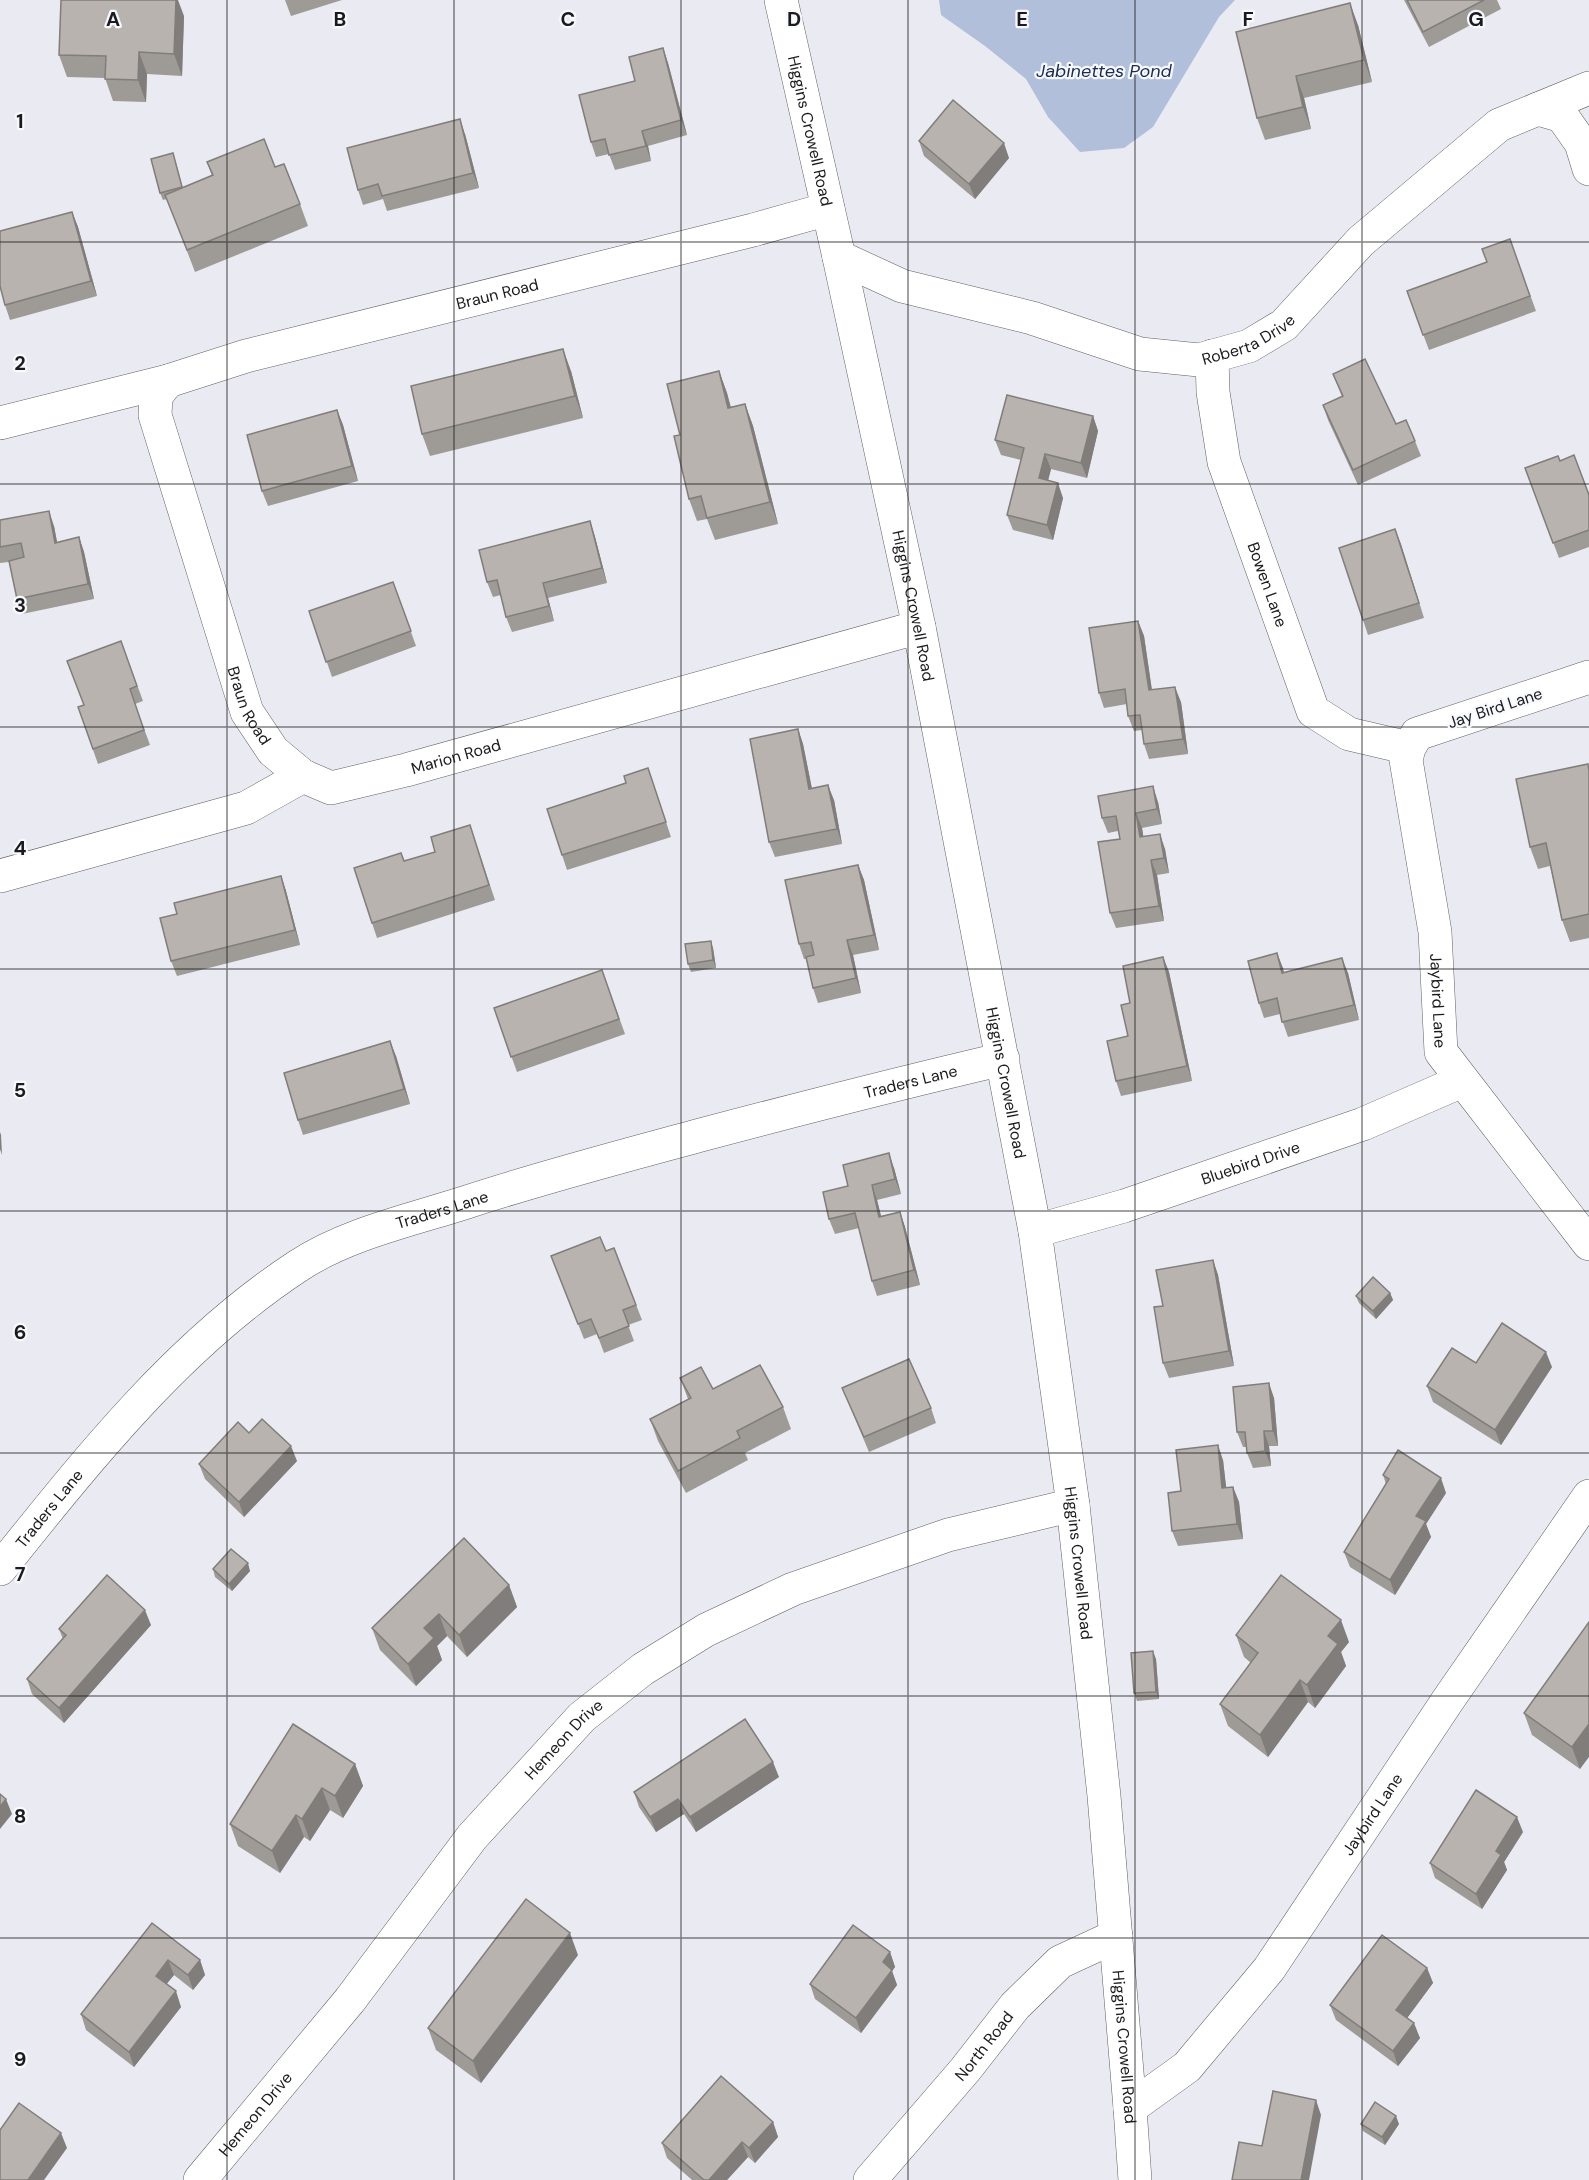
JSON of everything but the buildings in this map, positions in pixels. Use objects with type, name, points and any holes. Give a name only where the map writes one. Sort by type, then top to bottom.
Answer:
[{"type":"street","name":"Higgins Crowell Road","points":[[781,0],[919,627],[1035,1231],[1073,1504],[1116,1936],[1134,2180]]},
{"type":"street","name":"Roberta Drive","points":[[839,257],[902,286],[1032,318],[1140,354],[1199,360],[1250,346],[1284,325],[1361,241],[1498,125],[1589,88]]},
{"type":"street","points":[[1538,109],[1562,116],[1581,143],[1589,169]]},
{"type":"street","name":"Braun Road","points":[[0,423],[168,381],[246,356],[753,230],[828,209]]},
{"type":"street","name":"Bowen Lane","points":[[1212,356],[1212,392],[1224,462],[1314,711],[1349,734],[1409,748]]},
{"type":"street","name":"Braun Road","points":[[168,381],[156,396],[155,415],[247,712],[273,751],[303,776]]},
{"type":"street","name":"Marion Road","points":[[303,776],[331,788],[364,781],[919,627]]},
{"type":"street","name":"Jay Bird Lane","points":[[1409,748],[1417,734],[1589,677]]},
{"type":"street","name":"Jaybird Lane","points":[[1409,748],[1406,760],[1435,932],[1441,1052],[1589,1244]]},
{"type":"street","points":[[0,876],[246,808],[303,776]]},
{"type":"street","name":"Traders Lane","points":[[0,1569],[120,1425],[192,1350],[249,1302],[299,1265],[336,1244],[538,1179],[867,1091],[1003,1059]]},
{"type":"street","name":"Bluebird Drive","points":[[1035,1231],[1124,1206],[1363,1124],[1462,1081]]},
{"type":"street","name":"Jaybird Lane","points":[[1130,2108],[1187,2067],[1269,1969],[1448,1700],[1589,1496]]},
{"type":"street","name":"Hemeon Drive","points":[[200,2180],[350,2000],[472,1838],[582,1717],[643,1669],[706,1630],[793,1589],[948,1535],[1073,1504]]},
{"type":"street","name":"North Road","points":[[870,2180],[965,2070],[1022,1999],[1060,1962],[1116,1936]]},
{"type":"water","name":"Jabinettes Pond","points":[[939,0],[1235,0],[1219,17],[1153,127],[1124,148],[1080,152],[1048,117],[1026,79],[941,15]]}]
